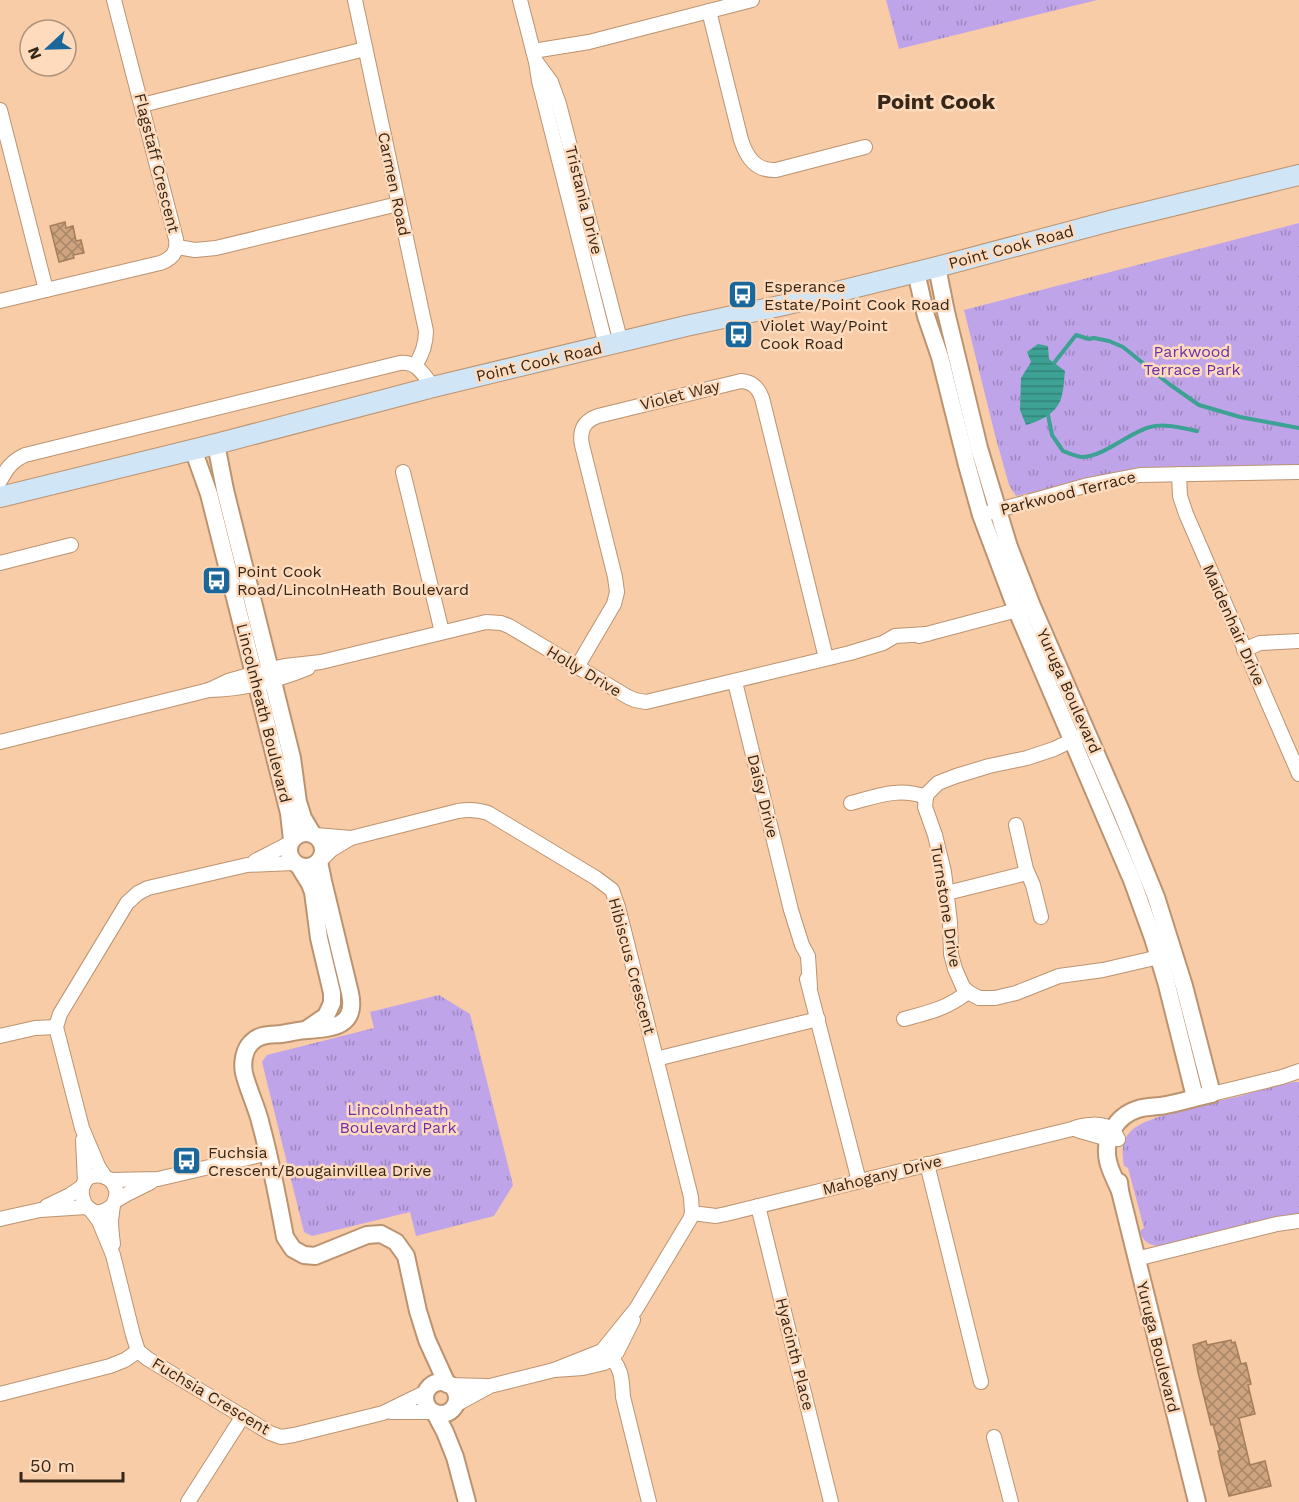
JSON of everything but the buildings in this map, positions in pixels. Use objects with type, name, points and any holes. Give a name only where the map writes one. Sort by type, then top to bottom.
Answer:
[{"type":"main road","name":"Point Cook Road","points":[[0,496],[216,444],[433,387],[686,326],[784,305],[1299,175]]},
{"type":"main road","name":"Point Cook Road","points":[[1239,190],[1299,182]]},
{"type":"street","name":"Flagstaff Crescent","points":[[0,302],[166,260],[174,254],[177,247],[114,0]]},
{"type":"street","name":"Carmen Road","points":[[355,0],[426,331],[424,350],[416,366]]},
{"type":"street","name":"Tristania Drive","points":[[520,0],[539,81],[613,344]]},
{"type":"street","points":[[534,56],[752,0]]},
{"type":"street","points":[[709,11],[744,149],[759,168],[782,169],[865,147]]},
{"type":"street","points":[[142,105],[365,49]]},
{"type":"street","points":[[0,110],[46,290]]},
{"type":"street","points":[[177,247],[195,250],[216,248],[398,204]]},
{"type":"street","name":"Yuruga Boulevard","points":[[937,267],[960,372],[980,448],[989,513]]},
{"type":"street","name":"Yuruga Boulevard","points":[[916,272],[967,465],[989,513],[1009,547],[1024,608],[1080,737],[1143,864],[1167,927],[1194,1020],[1212,1094]]},
{"type":"street","points":[[0,481],[14,461],[25,455],[400,363],[408,362],[416,366],[433,387]]},
{"type":"street","name":"Violet Way","points":[[577,667],[611,610],[617,591],[582,445],[582,427],[589,420],[598,416],[741,381],[751,383],[756,387],[762,398],[826,658]]},
{"type":"street","name":"Lincolnheath Boulevard","points":[[216,444],[263,677],[291,841]]},
{"type":"street","name":"Lincolnheath Boulevard","points":[[193,449],[209,494],[263,677],[295,770],[298,802],[303,818],[314,834]]},
{"type":"street","points":[[403,472],[442,632]]},
{"type":"street","name":"Parkwood Terrace","points":[[989,513],[1088,485],[1140,475],[1299,472]]},
{"type":"street","name":"Maidenhair Drive","points":[[1179,474],[1180,496],[1186,514],[1299,774]]},
{"type":"street","points":[[0,563],[71,545]]},
{"type":"street","name":"Holly Drive","points":[[0,742],[209,690],[230,690],[285,666],[321,662],[486,621],[509,626],[628,697],[641,702],[654,701],[850,653],[883,643],[895,636],[927,634],[1024,608]]},
{"type":"street","points":[[1244,650],[1260,643],[1299,641]]},
{"type":"street","name":"Daisy Drive","points":[[735,682],[791,910],[796,949],[810,987],[859,1181]]},
{"type":"street","points":[[851,803],[888,793],[910,792],[926,797],[934,786],[956,776],[980,768],[1027,758],[1080,737]]},
{"type":"street","name":"Yuruga Boulevard","points":[[1080,737],[1159,957],[1195,1097]]},
{"type":"street","name":"Turnstone Drive","points":[[926,797],[926,813],[940,853],[952,962],[959,979],[968,992]]},
{"type":"street","name":"Hibiscus Crescent","points":[[320,861],[331,850],[351,838],[469,809],[488,813],[604,882],[612,890],[618,907],[691,1197],[692,1213]]},
{"type":"street","points":[[1016,825],[1027,873],[1033,885],[1041,917]]},
{"type":"street","points":[[248,865],[301,833],[314,834],[320,839],[324,849],[320,861],[322,881],[352,1007],[347,1018],[339,1024],[324,1029],[260,1036],[250,1043],[244,1056],[244,1072],[269,1153],[285,1237],[292,1249],[304,1255],[315,1256],[367,1235],[381,1234],[396,1242],[406,1256],[427,1340],[448,1384],[456,1394],[456,1400],[450,1412],[434,1413]]},
{"type":"street","name":"Hibiscus Crescent","points":[[314,834],[351,838]]},
{"type":"street","points":[[291,841],[289,853],[313,892],[317,927],[332,993],[332,1003],[326,1016],[306,1030]]},
{"type":"street","points":[[114,1203],[116,1190],[98,1166],[82,1128],[56,1027],[60,1014],[127,903],[138,893],[148,888],[248,865],[297,864],[310,867],[320,861]]},
{"type":"street","points":[[946,893],[1027,873]]},
{"type":"street","points":[[903,1019],[941,1009],[968,992],[979,998],[995,998],[1016,993],[1059,976],[1103,970],[1159,957]]},
{"type":"street","points":[[332,1003],[352,1007]]},
{"type":"street","points":[[656,1059],[818,1019]]},
{"type":"street","points":[[0,1036],[35,1028],[56,1027]]},
{"type":"street","points":[[1113,1136],[1115,1124],[1130,1112],[1144,1107],[1167,1105],[1299,1071]]},
{"type":"street","points":[[82,1128],[84,1184],[81,1197],[89,1208]]},
{"type":"street","name":"Mahogany Drive","points":[[692,1213],[716,1216],[1072,1129],[1113,1136]]},
{"type":"street","name":"Yuruga Boulevard","points":[[1113,1136],[1107,1158],[1109,1167],[1120,1191],[1197,1502]]},
{"type":"street","points":[[0,1219],[40,1210],[89,1208],[102,1211],[127,1194],[158,1179],[269,1153]]},
{"type":"street","points":[[927,1164],[981,1382]]},
{"type":"street","points":[[40,1210],[70,1195],[94,1176],[158,1179]]},
{"type":"street","name":"Fuchsia Crescent","points":[[113,1255],[111,1222],[114,1203]]},
{"type":"street","name":"Hyacinth Place","points":[[758,1206],[831,1502]]},
{"type":"street","name":"Fuchsia Crescent","points":[[89,1208],[99,1221],[113,1255],[138,1351],[270,1433],[280,1437],[294,1435],[383,1413],[427,1391]]},
{"type":"street","points":[[454,1406],[490,1386],[606,1357],[682,1234],[692,1213]]},
{"type":"street","points":[[1136,1259],[1277,1224],[1299,1221]]},
{"type":"street","points":[[427,1340],[426,1403],[445,1432],[455,1456],[467,1502]]},
{"type":"street","points":[[0,1394],[110,1366],[138,1351]]},
{"type":"street","points":[[606,1357],[623,1397],[649,1502]]},
{"type":"street","points":[[427,1391],[436,1383],[442,1382],[490,1386]]},
{"type":"street","points":[[454,1406],[455,1456]]},
{"type":"street","name":"Fuchsia Crescent","points":[[383,1413],[434,1413]]},
{"type":"street","points":[[188,1502],[243,1416]]},
{"type":"street","points":[[994,1437],[1011,1502]]},
{"type":"green space","points":[[886,0],[1097,0],[899,49]]},
{"type":"green space","name":"Parkwood Terrace Park","points":[[1299,223],[1299,466],[1135,469],[1016,496],[1009,485],[995,435],[964,310]]},
{"type":"green space","name":"Lincolnheath Boulevard Park","points":[[439,995],[470,1014],[513,1185],[494,1216],[416,1236],[410,1212],[312,1236],[304,1232],[262,1062],[267,1055],[374,1028],[370,1012]]},
{"type":"green space","points":[[1299,1082],[1299,1214],[1160,1246],[1150,1244],[1145,1240],[1140,1231],[1144,1228],[1128,1168],[1124,1166],[1123,1161],[1124,1143],[1131,1131],[1139,1125],[1166,1114]]},
{"type":"water","points":[[1038,344],[1048,346],[1049,359],[1065,371],[1063,389],[1060,401],[1053,411],[1038,421],[1026,425],[1020,410],[1021,378],[1031,362],[1027,352]]},
{"type":"waterway","points":[[1054,363],[1076,335],[1109,341],[1123,347],[1199,405],[1240,417],[1299,428]]},
{"type":"waterway","points":[[1048,415],[1052,435],[1063,451],[1081,457],[1098,454],[1150,427],[1168,426],[1197,431]]},
{"type":"place","name":"Esperance Estate/Point Cook Road","points":[[743,295]]},
{"type":"place","name":"Violet Way/Point Cook Road","points":[[739,334]]},
{"type":"place","name":"Point Cook Road/LincolnHeath Boulevard","points":[[216,580]]},
{"type":"place","name":"Fuchsia Crescent/Bougainvillea Drive","points":[[187,1161]]},
{"type":"district","name":"Point Cook","points":[[936,101]]}]
